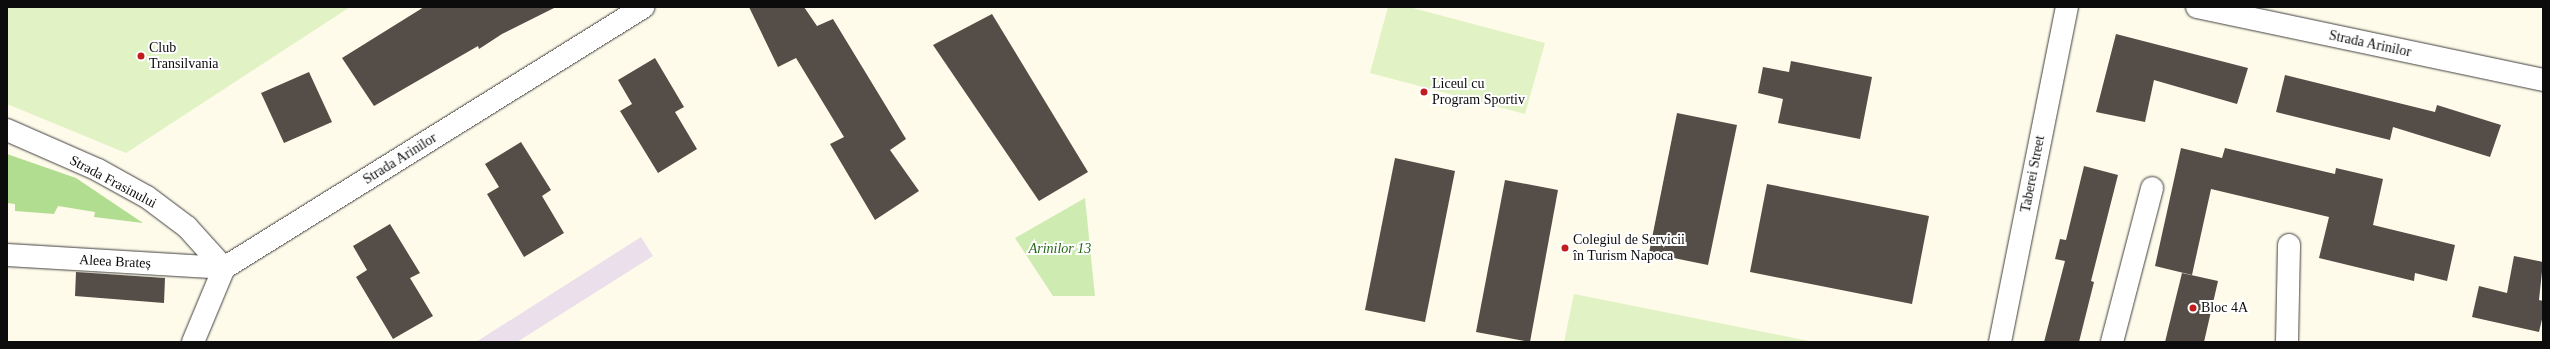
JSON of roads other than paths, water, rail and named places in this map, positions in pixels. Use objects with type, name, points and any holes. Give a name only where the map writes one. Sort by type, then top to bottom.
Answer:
[{"type":"street","name":"Strada Arinilor","points":[[224,268],[644,7]]},
{"type":"street","name":"Taberei Street","points":[[2000,342],[2067,7]]},
{"type":"street","name":"Strada Arinilor","points":[[2197,7],[2543,80]]},
{"type":"street","name":"Strada Frasinului","points":[[7,130],[98,170],[147,197],[187,227],[224,268]]},
{"type":"street","points":[[2112,342],[2152,188]]},
{"type":"street","points":[[2287,342],[2289,245]]},
{"type":"street","name":"Aleea Brateș","points":[[7,254],[63,259],[224,268]]},
{"type":"street","points":[[193,342],[224,268]]},
{"type":"place","name":"Club Transilvania","points":[[141,56]]},
{"type":"place","name":"Liceul cu Program Sportiv","points":[[1424,92]]},
{"type":"place","name":"Colegiul de Servicii în Turism Napoca","points":[[1565,248]]},
{"type":"place","name":"Bloc 4A","points":[[2193,308]]},
{"type":"park label","name":"Arinilor 13","points":[[1060,249]]}]
